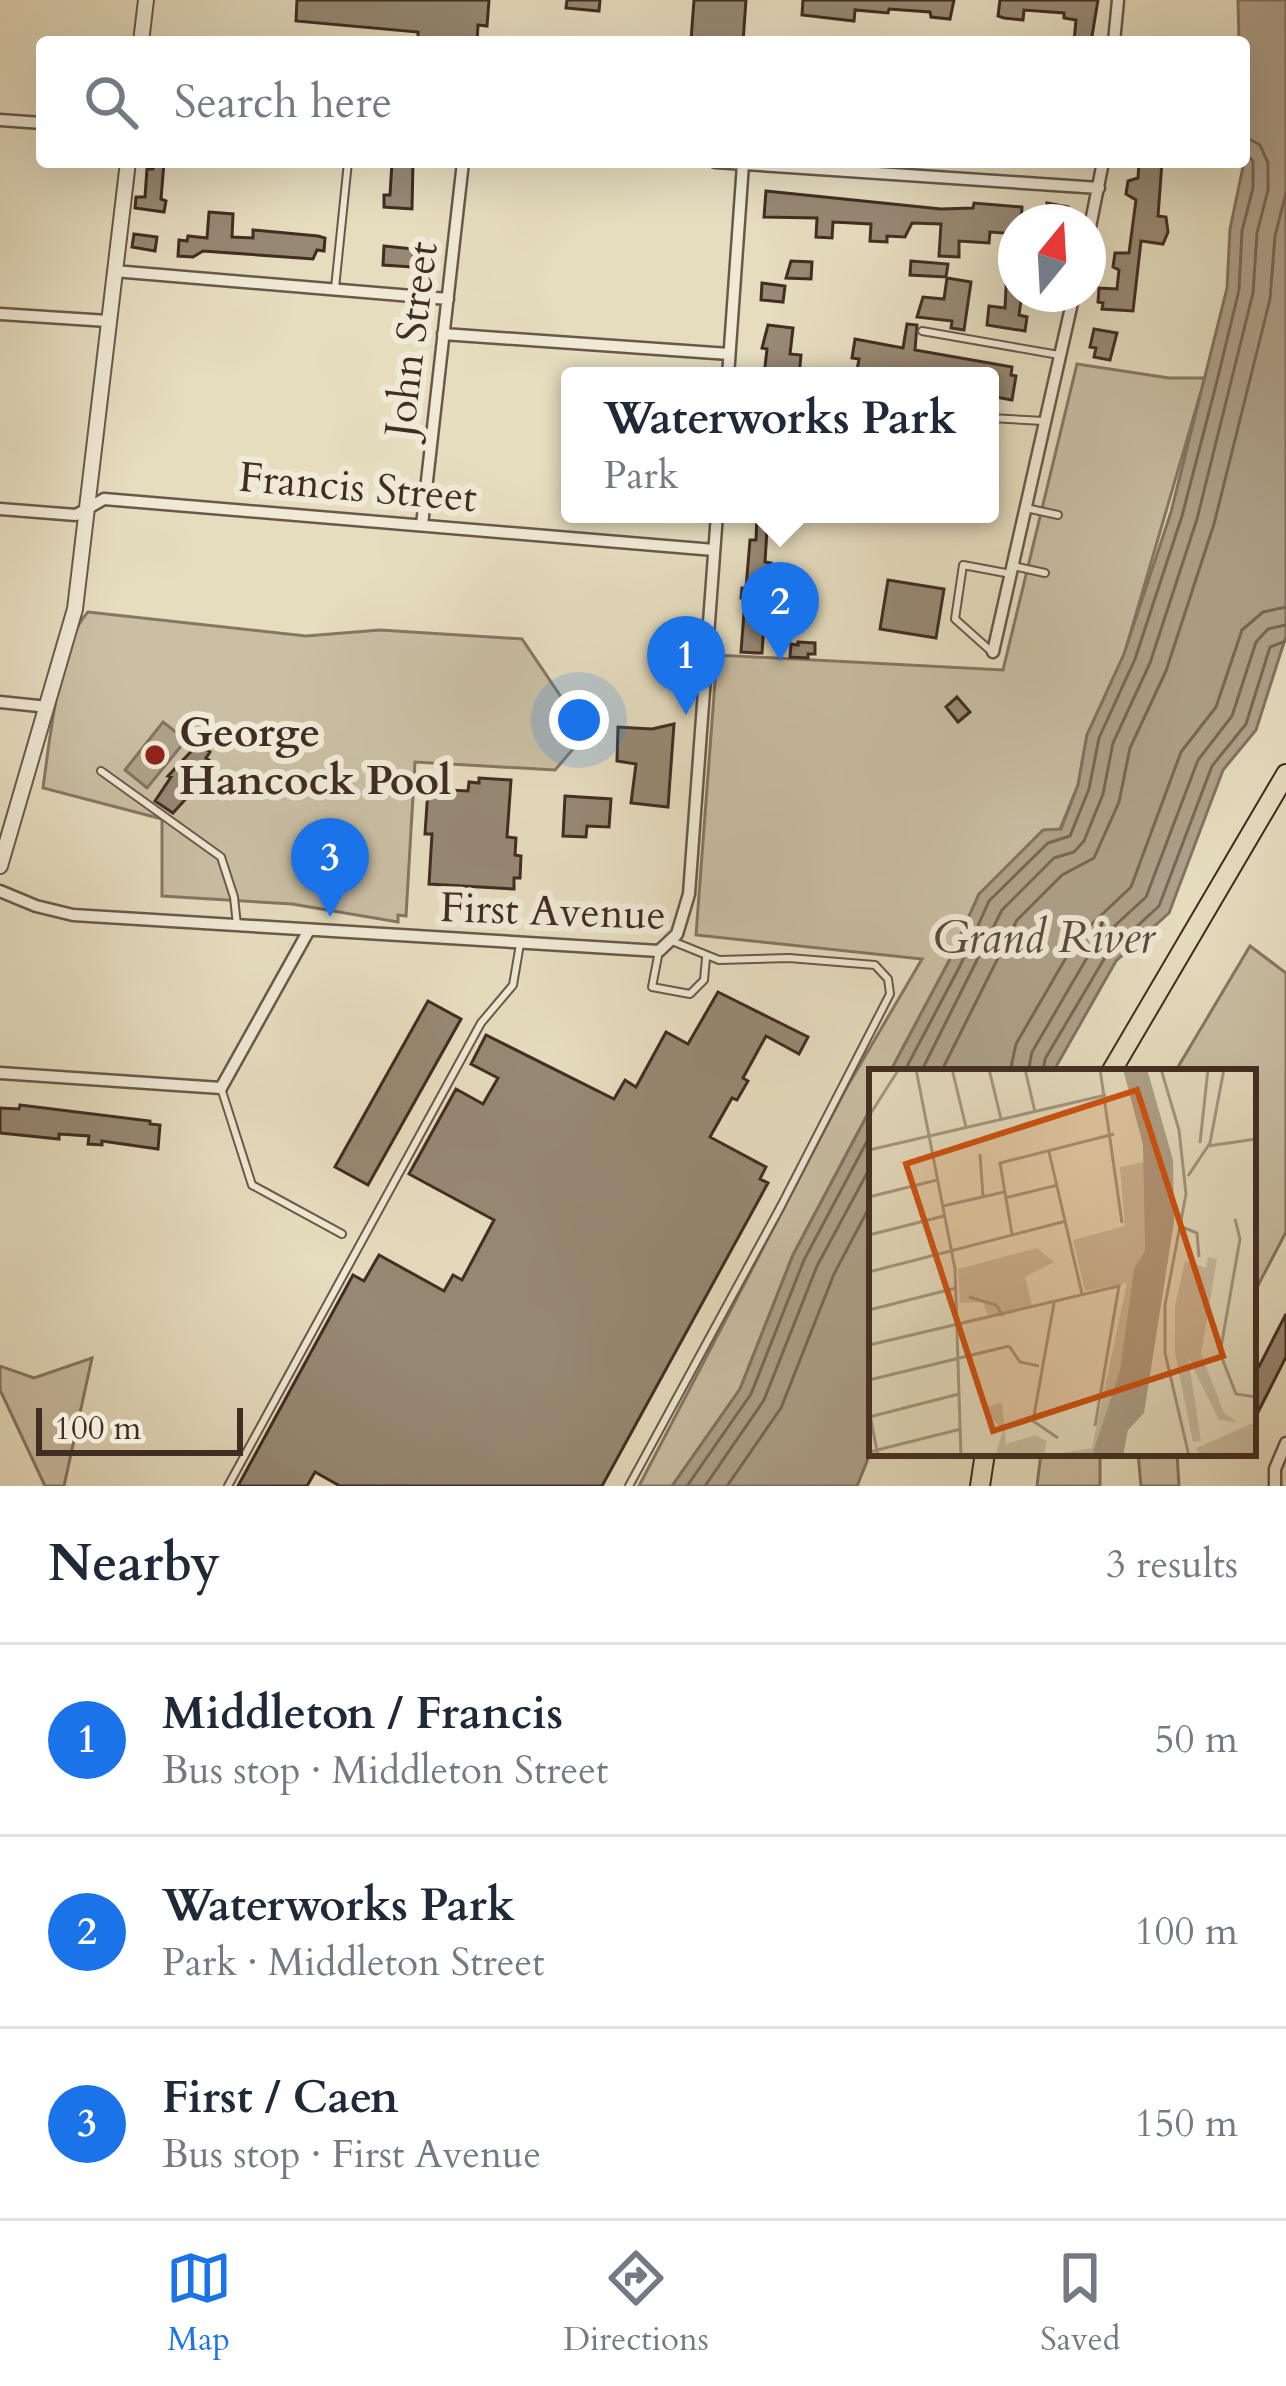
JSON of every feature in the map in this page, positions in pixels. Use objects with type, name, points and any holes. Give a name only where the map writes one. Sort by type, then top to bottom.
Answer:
[{"type":"main road","points":[[1113,1069],[1286,774]]},
{"type":"main road","points":[[980,1486],[985,1456]]},
{"type":"street","points":[[142,36],[146,0]]},
{"type":"street","points":[[1115,36],[1118,0]]},
{"type":"street","points":[[0,120],[36,123]]},
{"type":"street","points":[[0,866],[75,609],[127,168]]},
{"type":"street","name":"John Street","points":[[422,524],[462,168]]},
{"type":"street","points":[[728,367],[743,168]]},
{"type":"street","points":[[802,168],[1099,188]]},
{"type":"street","points":[[1095,204],[1102,168]]},
{"type":"street","points":[[114,271],[448,298]]},
{"type":"street","points":[[993,652],[1070,312]]},
{"type":"street","points":[[0,314],[108,321]]},
{"type":"street","points":[[443,334],[729,354]]},
{"type":"street","name":"Francis Street","points":[[0,509],[76,514],[104,499],[714,550]]},
{"type":"street","points":[[672,941],[682,925],[688,894],[716,523]]},
{"type":"street","points":[[0,702],[47,707]]},
{"type":"street","name":"First Avenue","points":[[0,891],[73,915],[659,951],[672,941]]},
{"type":"street","points":[[0,1073],[220,1088],[309,930]]},
{"type":"street","points":[[1276,1486],[1275,1469],[1286,1443]]},
{"type":"lane","points":[[334,289],[347,168]]},
{"type":"lane","points":[[922,331],[1059,355]]},
{"type":"lane","points":[[999,418],[1044,421]]},
{"type":"lane","points":[[1026,508],[1058,515]]},
{"type":"lane","points":[[993,652],[955,620],[964,565],[1046,573]]},
{"type":"lane","points":[[101,771],[221,857],[237,925]]},
{"type":"lane","name":"First Avenue","points":[[629,1486],[782,1207],[890,994],[888,980],[875,965],[789,958],[719,960],[672,941]]},
{"type":"lane","points":[[228,1486],[481,1023],[514,986],[520,944]]},
{"type":"lane","points":[[659,951],[652,987],[690,994],[704,980],[706,957]]},
{"type":"lane","points":[[220,1088],[252,1185],[342,1234]]},
{"type":"shaded area","points":[[1077,364],[1169,378],[1205,378],[1124,655],[1087,735],[1078,785],[1060,829],[979,894],[892,1069],[869,1069],[869,1112],[793,1255],[740,1389],[672,1486],[639,1486],[847,1087],[922,959],[696,935],[717,655],[1003,670]]},
{"type":"shaded area","points":[[88,612],[306,636],[380,630],[522,639],[586,734],[555,770],[415,762],[406,916],[398,915],[398,922],[292,904],[162,896],[162,819],[43,788],[63,670],[78,626]]},
{"type":"shaded area","points":[[1250,946],[1286,973],[1286,1232],[1256,1289],[1256,1069],[1177,1069]]},
{"type":"shaded area","points":[[92,1358],[64,1486],[45,1486],[0,1390],[0,1366],[34,1378]]},
{"type":"shaded area","points":[[1041,1456],[1100,1456],[1100,1486],[1037,1486]]},
{"type":"shaded area","points":[[1138,1456],[1177,1456],[1179,1486],[1141,1486]]},
{"type":"water","name":"Grand River","points":[[1238,0],[1286,0],[1286,636],[1256,730],[1223,770],[1169,913],[1116,961],[1055,1069],[892,1069],[979,894],[1043,830],[1061,829],[1078,785],[1087,735],[1124,654],[1171,512],[1227,288],[1230,229],[1243,168],[1250,168],[1250,36],[1239,36]]},
{"type":"water","name":"George Hancock Pool","points":[[163,722],[186,740],[147,788],[125,770]]},
{"type":"water","points":[[869,1112],[869,1456],[857,1486],[672,1486],[740,1389],[793,1255]]},
{"type":"building","points":[[297,0],[489,0],[487,26],[478,25],[477,36],[418,36],[418,32],[296,21]]},
{"type":"building","points":[[567,0],[600,0],[599,11],[566,8]]},
{"type":"building","points":[[694,0],[746,0],[743,36],[691,36]]},
{"type":"building","points":[[803,0],[954,0],[950,19],[931,17],[930,12],[889,9],[888,13],[855,10],[854,21],[802,15]]},
{"type":"building","points":[[1000,0],[1098,0],[1092,36],[1075,36],[1076,20],[1064,18],[1064,13],[1024,10],[1023,20],[998,16]]},
{"type":"building","points":[[164,168],[164,212],[135,208],[136,197],[145,197],[147,169]]},
{"type":"building","points":[[392,168],[413,168],[412,209],[384,207],[384,195],[390,195]]},
{"type":"building","points":[[1139,168],[1162,168],[1158,216],[1166,217],[1168,232],[1163,244],[1141,241],[1133,311],[1106,309],[1106,288],[1117,289],[1115,253],[1129,253],[1136,200],[1126,194],[1128,181],[1138,178]]},
{"type":"building","points":[[766,191],[941,209],[973,208],[974,203],[998,205],[998,233],[990,232],[989,243],[959,241],[959,257],[939,256],[941,224],[912,223],[905,237],[887,236],[887,242],[870,241],[871,224],[833,222],[832,238],[816,237],[817,218],[764,217]]},
{"type":"building","points":[[209,212],[233,214],[232,237],[253,238],[253,230],[318,236],[325,238],[324,251],[317,250],[313,259],[203,251],[193,257],[178,256],[179,240],[207,238]]},
{"type":"building","points":[[134,234],[157,237],[155,251],[132,247]]},
{"type":"building","points":[[384,246],[414,249],[412,267],[383,265]]},
{"type":"building","points":[[791,261],[812,262],[811,279],[786,278]]},
{"type":"building","points":[[911,261],[948,264],[946,277],[910,275]]},
{"type":"building","points":[[947,278],[971,282],[964,330],[951,328],[952,321],[917,317],[923,297],[944,299]]},
{"type":"building","points":[[762,283],[785,286],[783,302],[761,300]]},
{"type":"building","points":[[989,306],[1027,317],[1025,331],[987,325]]},
{"type":"building","points":[[907,324],[917,325],[915,350],[1012,367],[1011,375],[1016,376],[1012,400],[999,398],[999,367],[858,367],[859,359],[852,358],[855,339],[903,348]]},
{"type":"building","points":[[768,325],[793,328],[790,354],[801,355],[800,367],[765,367],[767,349],[762,348]]},
{"type":"building","points":[[1094,329],[1117,333],[1110,360],[1094,357],[1096,348],[1090,347]]},
{"type":"building","points":[[757,523],[767,523],[765,562],[771,563],[769,587],[776,588],[775,604],[769,603],[764,624],[762,653],[741,652],[742,588],[746,588],[750,540],[756,540]]},
{"type":"building","points":[[888,580],[944,589],[936,638],[880,629]]},
{"type":"building","points":[[815,643],[815,654],[790,657],[791,644]]},
{"type":"building","points":[[957,697],[970,712],[958,722],[946,707]]},
{"type":"building","points":[[674,724],[668,807],[631,803],[636,764],[617,761],[618,727],[652,729]]},
{"type":"building","points":[[199,743],[210,752],[206,758],[214,764],[195,796],[191,793],[173,813],[155,801],[168,776]]},
{"type":"building","points":[[479,778],[511,780],[507,837],[516,838],[520,878],[514,878],[514,889],[429,884],[428,789],[468,791],[469,782],[479,783]]},
{"type":"building","points":[[565,796],[611,799],[609,827],[587,826],[586,837],[563,836]]},
{"type":"building","points":[[718,992],[808,1037],[799,1054],[766,1036],[743,1078],[748,1081],[737,1100],[732,1098],[710,1137],[766,1167],[760,1179],[768,1183],[602,1486],[340,1486],[315,1472],[307,1486],[238,1486],[353,1275],[364,1281],[379,1255],[444,1291],[453,1275],[462,1280],[494,1220],[409,1174],[456,1089],[483,1104],[498,1078],[471,1064],[486,1035],[614,1099],[625,1080],[636,1087],[666,1032],[688,1044]]},
{"type":"building","points":[[428,1001],[461,1019],[368,1185],[335,1167]]},
{"type":"building","points":[[20,1105],[150,1121],[160,1125],[158,1149],[102,1141],[102,1145],[88,1144],[89,1136],[59,1134],[59,1139],[0,1133],[0,1108],[19,1109]]},
{"type":"building","points":[[1286,1314],[1286,1357],[1256,1416],[1256,1372]]},
{"type":"place","name":"Waterworks Park","points":[[780,661]]},
{"type":"place","name":"Middleton / Francis","points":[[686,715]]},
{"type":"place","name":"George Hancock Pool","points":[[155,755]]},
{"type":"place","name":"First / Caen","points":[[330,917]]}]
